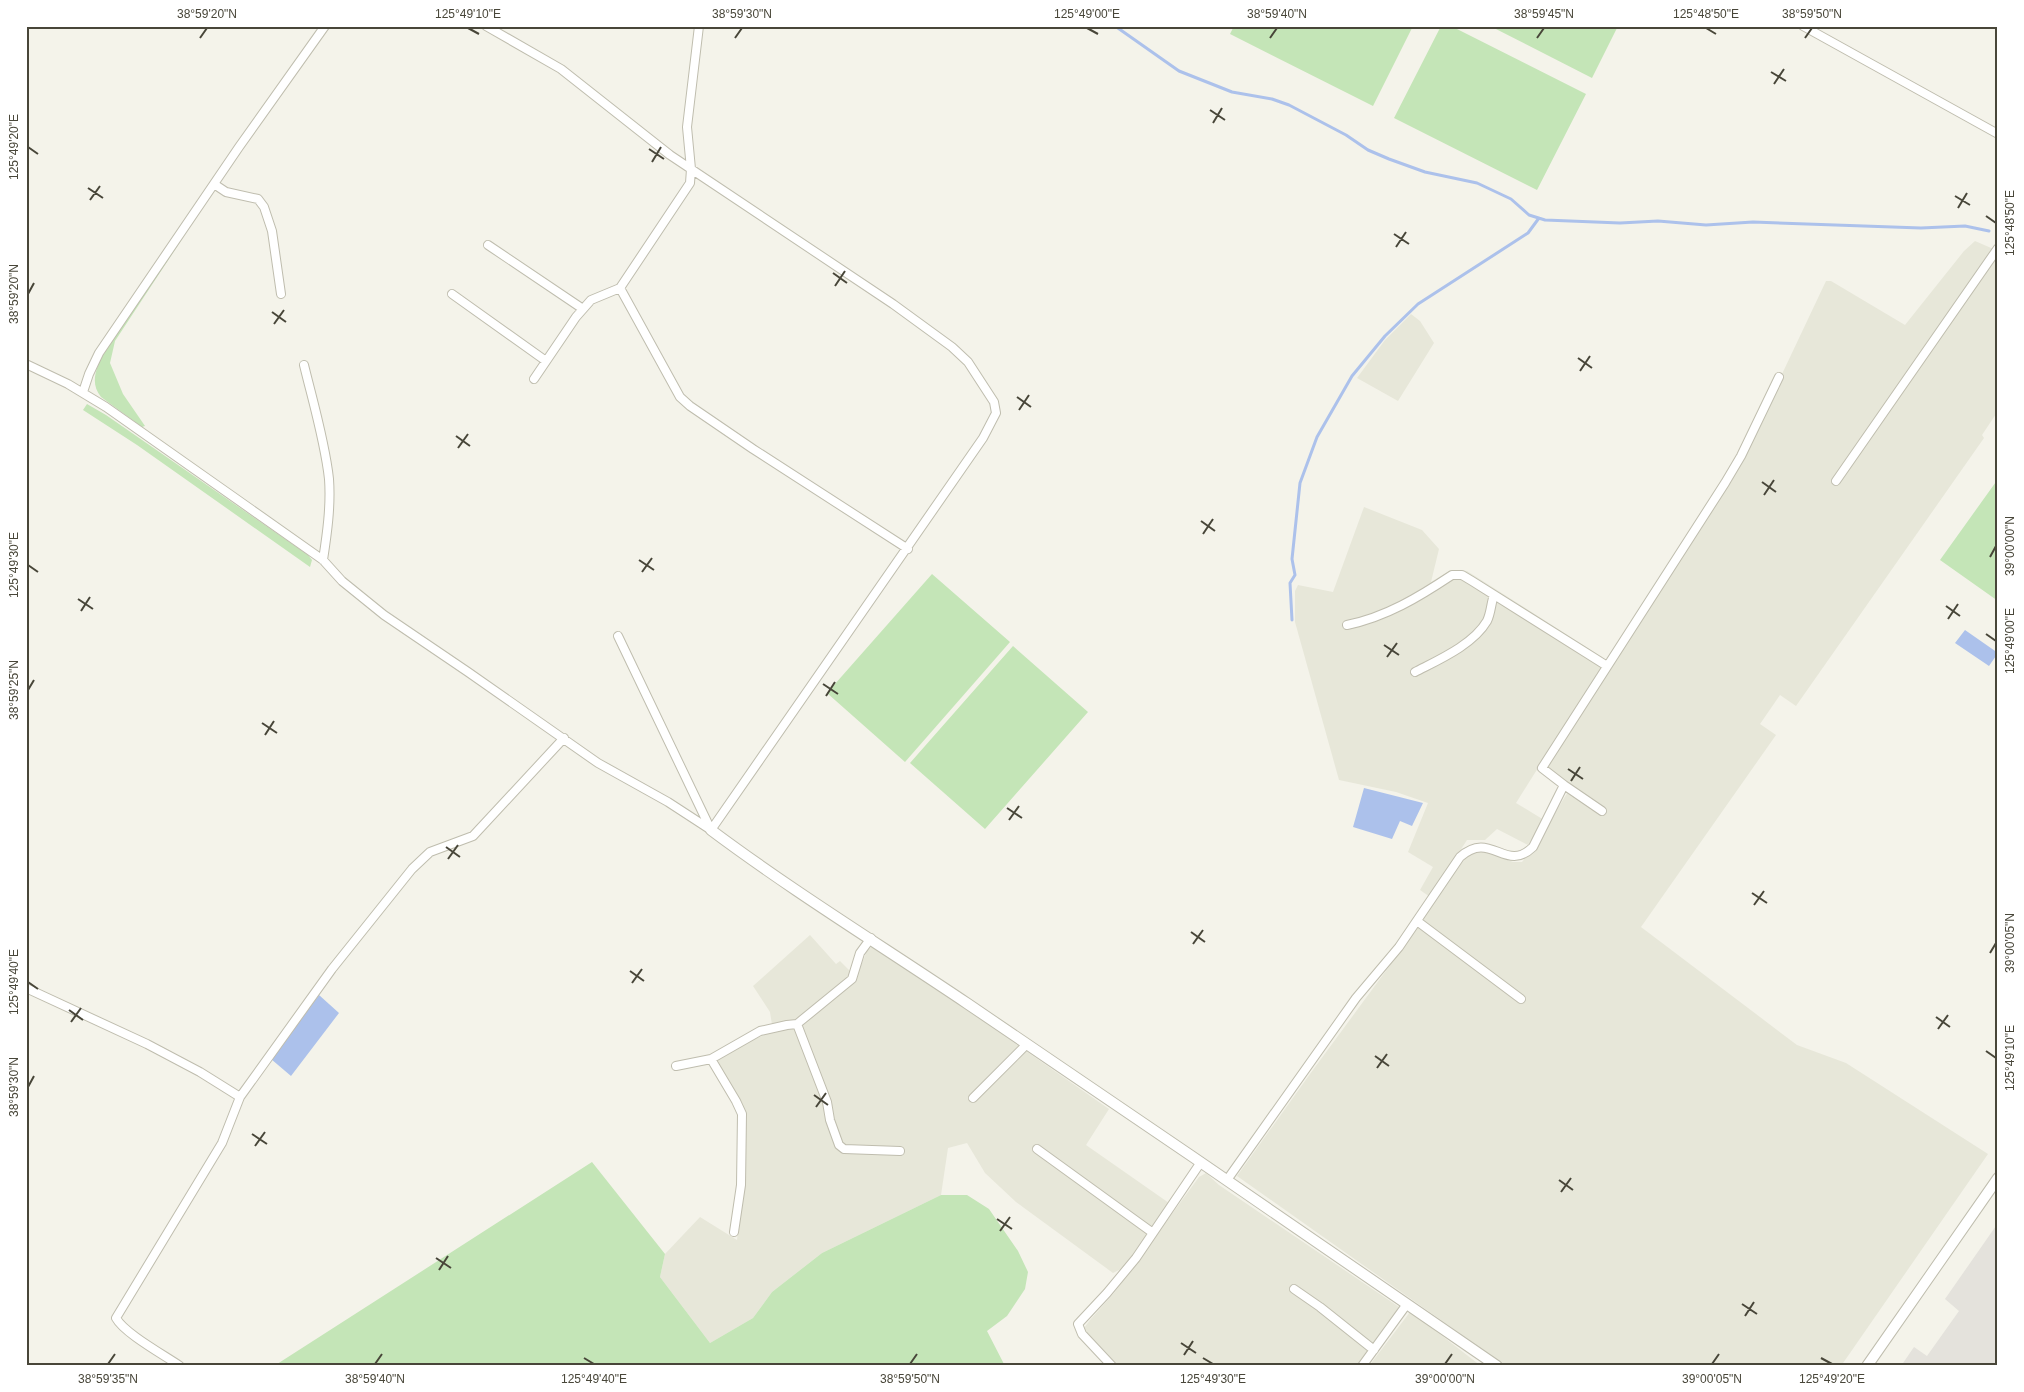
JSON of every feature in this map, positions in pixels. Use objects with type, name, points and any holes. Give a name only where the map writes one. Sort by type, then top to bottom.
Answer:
[{"type":"street","points":[[83,392],[99,353],[324,26]]},
{"type":"street","points":[[486,26],[561,69],[670,155],[893,304],[952,347],[968,362],[994,402],[996,413],[993,423],[908,549],[711,830]]},
{"type":"street","points":[[534,379],[591,300],[620,288],[690,183],[691,168],[688,127],[699,26]]},
{"type":"street","points":[[1804,26],[1998,134]]},
{"type":"street","points":[[214,184],[226,192],[258,199],[264,207],[272,231],[281,294]]},
{"type":"street","points":[[488,244],[583,309]]},
{"type":"street","points":[[1836,481],[1998,248]]},
{"type":"street","points":[[620,288],[680,396],[690,406],[752,449],[908,549]]},
{"type":"street","points":[[452,294],[546,361]]},
{"type":"street","points":[[26,364],[68,384],[106,406],[323,560],[342,582],[384,615],[598,763],[668,802],[711,830],[775,876],[871,938],[1497,1366]]},
{"type":"street","points":[[304,365],[329,479],[328,528],[323,560]]},
{"type":"street","points":[[1602,811],[1542,768],[1725,483],[1741,456],[1779,377]]},
{"type":"street","points":[[1348,625],[1369,620],[1396,609],[1452,575],[1462,575],[1607,666]]},
{"type":"street","points":[[1414,672],[1459,648],[1482,628],[1487,620],[1494,595]]},
{"type":"street","points":[[618,636],[711,830]]},
{"type":"street","points":[[180,1366],[130,1333],[119,1324],[116,1318],[222,1143],[240,1097],[320,985],[412,869],[430,852],[473,836],[564,738]]},
{"type":"street","points":[[1227,1180],[1356,998],[1399,947],[1460,857],[1468,849],[1476,846],[1486,847],[1511,856],[1519,857],[1526,854],[1533,847],[1564,785]]},
{"type":"street","points":[[1417,921],[1521,999]]},
{"type":"street","points":[[676,1066],[711,1059],[760,1030],[797,1024],[852,978],[860,954],[871,938]]},
{"type":"street","points":[[26,988],[147,1044],[200,1072],[240,1097]]},
{"type":"street","points":[[797,1024],[827,1102],[830,1120],[839,1145],[844,1149],[900,1151]]},
{"type":"street","points":[[973,1098],[1027,1044]]},
{"type":"street","points":[[711,1059],[736,1100],[742,1114],[741,1185],[734,1232]]},
{"type":"street","points":[[1037,1149],[1153,1233]]},
{"type":"street","points":[[1112,1366],[1082,1334],[1078,1324],[1107,1293],[1153,1233],[1200,1162]]},
{"type":"street","points":[[1866,1366],[1998,1178]]},
{"type":"street","points":[[1294,1289],[1374,1350]]},
{"type":"street","points":[[1362,1366],[1407,1304]]},
{"type":"shaded area","points":[[1975,241],[1998,251],[1998,411],[1982,435],[1984,438],[1796,706],[1780,695],[1760,724],[1776,735],[1641,927],[1797,1045],[1846,1063],[1988,1154],[1841,1366],[1506,1366],[1237,1176],[1413,934],[1421,918],[1470,852],[1484,851],[1513,862],[1522,862],[1537,843],[1572,785],[1546,766],[1620,649],[1731,482],[1826,281],[1831,281],[1905,325],[1964,251]]},
{"type":"shaded area","points":[[1411,314],[1420,321],[1434,343],[1398,401],[1357,378],[1385,340]]},
{"type":"shaded area","points":[[1364,507],[1422,530],[1439,549],[1431,582],[1451,570],[1467,571],[1602,657],[1601,668],[1516,803],[1544,820],[1528,845],[1497,829],[1485,840],[1467,840],[1430,897],[1420,890],[1433,867],[1408,852],[1428,803],[1396,792],[1339,780],[1295,622],[1295,591],[1298,585],[1333,592]]},
{"type":"shaded area","points":[[810,935],[836,964],[840,961],[857,975],[867,951],[874,945],[1109,1109],[1086,1145],[1169,1203],[1123,1268],[1113,1273],[1016,1202],[985,1173],[967,1143],[948,1148],[941,1195],[822,1253],[772,1292],[753,1318],[710,1343],[660,1277],[665,1254],[700,1217],[737,1240],[742,1188],[742,1150],[747,1119],[743,1107],[719,1066],[718,1059],[735,1048],[773,1031],[770,1012],[753,986]]},
{"type":"shaded area","points":[[1206,1173],[1219,1185],[1399,1307],[1356,1366],[1119,1366],[1086,1332],[1084,1328],[1090,1320],[1114,1293],[1199,1177]]},
{"type":"shaded area","points":[[1998,1223],[1998,1366],[1901,1366],[1914,1347],[1927,1356],[1959,1311],[1945,1299]]},
{"type":"shaded area","points":[[1410,1312],[1441,1335],[1481,1366],[1369,1366]]},
{"type":"green space","points":[[1234,26],[1413,26],[1373,106],[1230,34]]},
{"type":"green space","points":[[1441,26],[1451,26],[1586,94],[1537,190],[1394,118]]},
{"type":"green space","points":[[1490,26],[1618,26],[1592,78]]},
{"type":"green space","points":[[186,233],[115,341],[110,363],[123,394],[145,426],[142,427],[101,397],[95,386],[95,374],[104,352]]},
{"type":"green space","points":[[87,404],[106,415],[308,555],[312,560],[310,567],[137,445],[83,410]]},
{"type":"green space","points":[[1998,479],[1998,601],[1940,560]]},
{"type":"green space","points":[[932,574],[1010,642],[905,762],[827,693]]},
{"type":"green space","points":[[1013,646],[1088,712],[985,829],[910,763]]},
{"type":"green space","points":[[592,1162],[665,1254],[660,1277],[710,1343],[753,1318],[772,1292],[822,1253],[941,1195],[967,1195],[989,1209],[1018,1251],[1028,1272],[1025,1289],[1007,1316],[987,1331],[1005,1366],[274,1366]]},
{"type":"water","points":[[1965,630],[1998,653],[1989,666],[1955,643]]},
{"type":"water","points":[[1364,788],[1423,803],[1412,826],[1400,821],[1392,839],[1353,827]]},
{"type":"water","points":[[319,995],[339,1013],[291,1076],[271,1059]]},
{"type":"waterway","points":[[1115,26],[1179,71],[1232,92],[1272,99],[1289,105],[1346,135],[1368,150],[1425,172],[1477,183],[1511,199],[1529,215],[1545,220],[1620,223],[1658,221],[1706,225],[1753,222],[1921,228],[1965,226],[1989,231]]},
{"type":"waterway","points":[[1292,620],[1290,583],[1295,575],[1292,559],[1300,483],[1317,437],[1352,376],[1385,336],[1418,304],[1528,233],[1539,218]]}]
